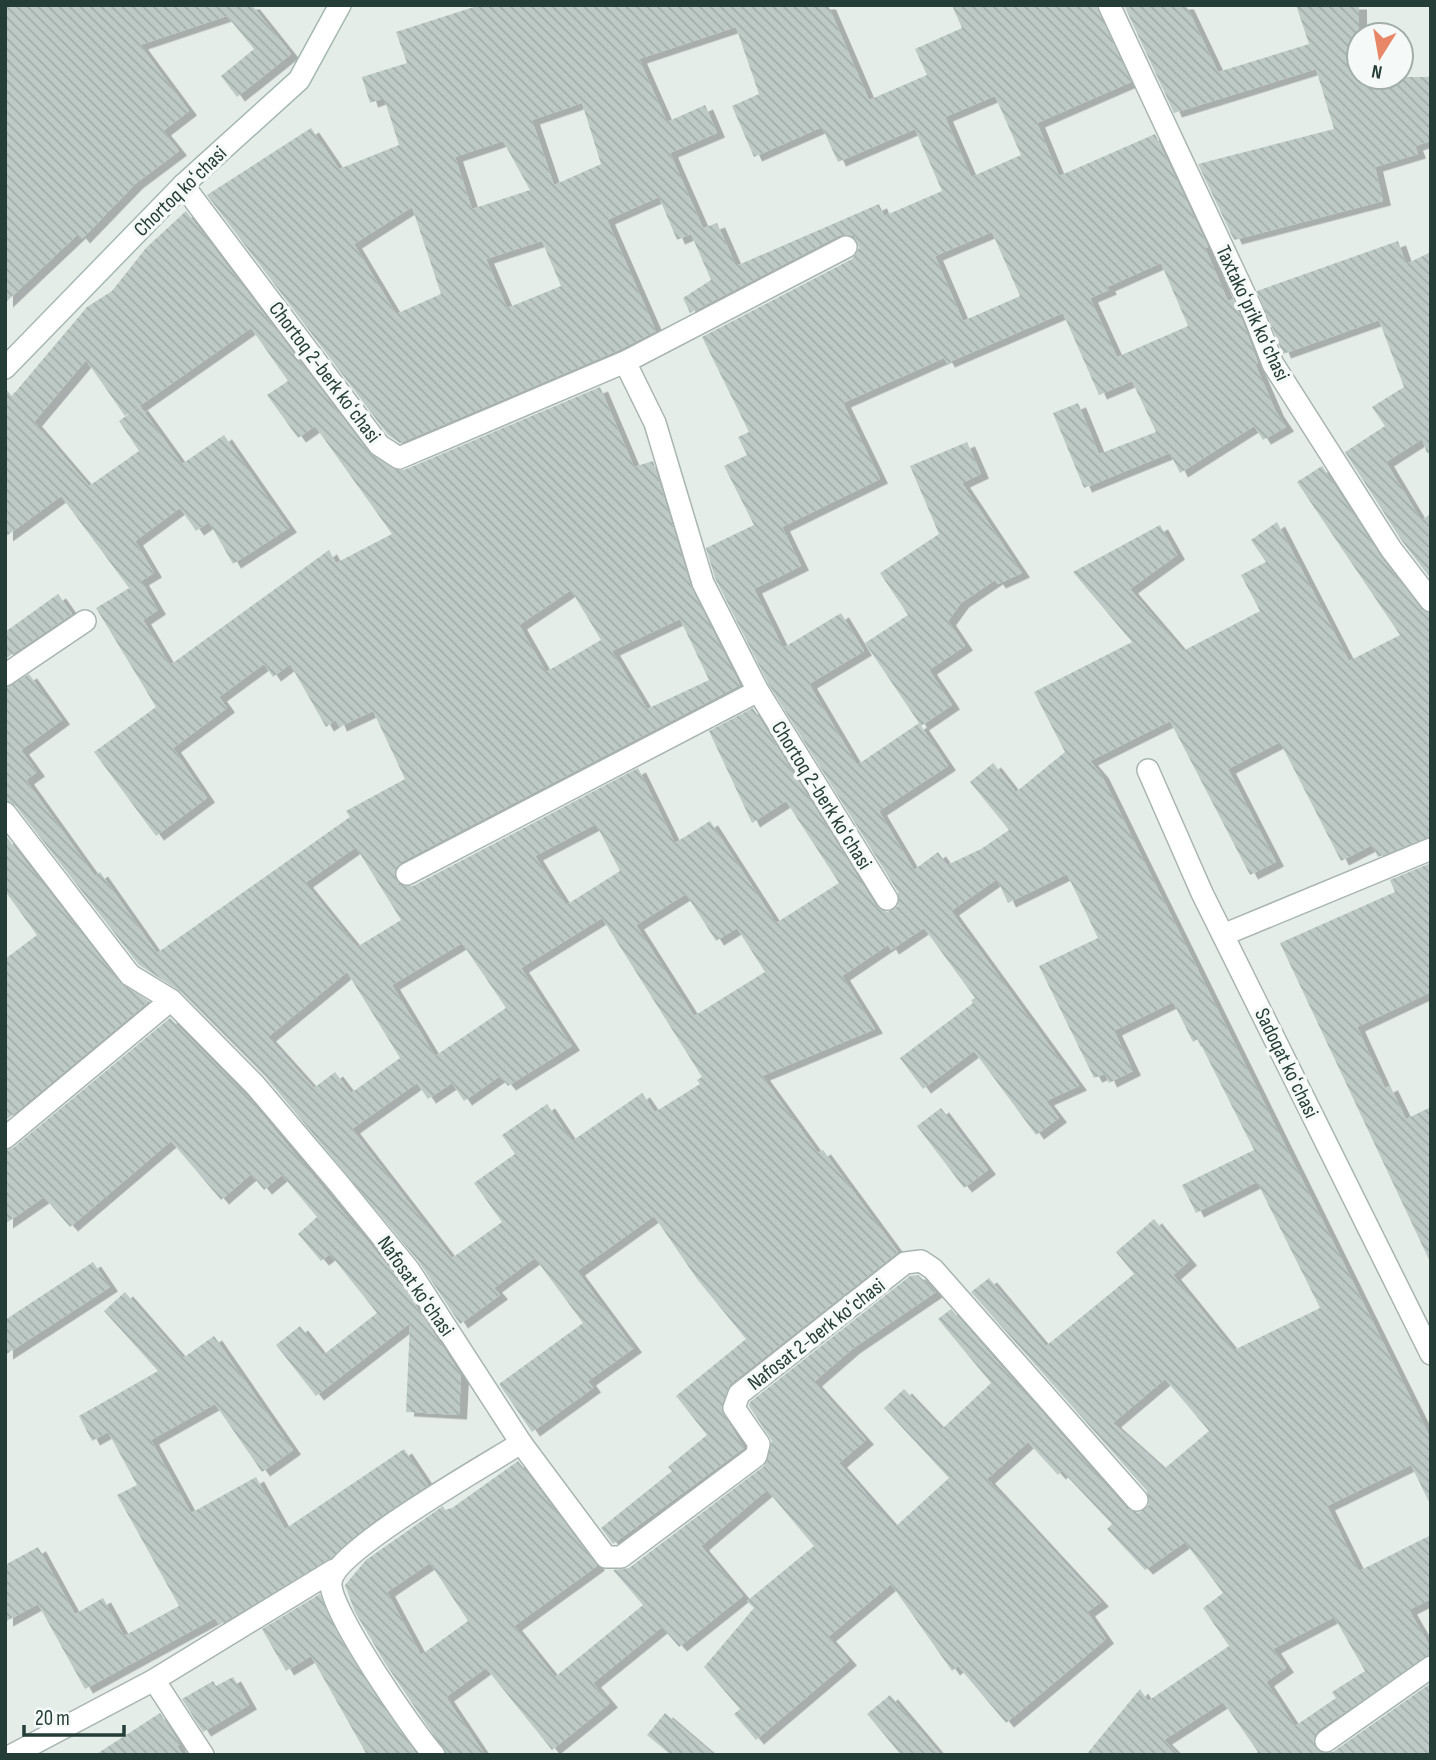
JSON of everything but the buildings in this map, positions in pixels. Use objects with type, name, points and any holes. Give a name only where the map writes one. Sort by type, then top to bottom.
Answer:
[{"type":"street","name":"Chortoq koʻchasi","points":[[5,368],[183,186],[299,80],[340,5]]},
{"type":"street","name":"Taxtakoʻprik koʻchasi","points":[[1109,5],[1252,310],[1273,364],[1391,550],[1431,601]]},
{"type":"street","name":"Chortoq 2-berk koʻchasi","points":[[183,186],[379,445],[399,458],[414,454],[625,362],[846,247]]},
{"type":"street","name":"Chortoq 2-berk koʻchasi","points":[[625,362],[655,423],[703,583],[758,691],[887,899]]},
{"type":"street","points":[[5,675],[85,621]]},
{"type":"street","points":[[407,874],[758,691]]},
{"type":"street","name":"Sadoqat koʻchasi","points":[[1148,770],[1223,935],[1431,1354]]},
{"type":"street","name":"Nafosat koʻchasi","points":[[5,813],[130,975],[171,1000],[255,1086],[408,1270],[521,1443]]},
{"type":"street","points":[[1223,935],[1431,849]]},
{"type":"street","points":[[5,1138],[171,1000]]},
{"type":"street","name":"Nafosat 2-berk koʻchasi","points":[[521,1443],[606,1557],[621,1556],[756,1456],[759,1444],[734,1408],[738,1394],[905,1263],[921,1261],[933,1269],[1137,1500]]},
{"type":"street","points":[[12,1755],[154,1680],[334,1570],[376,1535],[521,1443]]},
{"type":"street","points":[[334,1570],[331,1582],[333,1599],[379,1675],[434,1755]]},
{"type":"street","points":[[1326,1741],[1431,1667]]},
{"type":"street","points":[[154,1680],[203,1755]]}]
